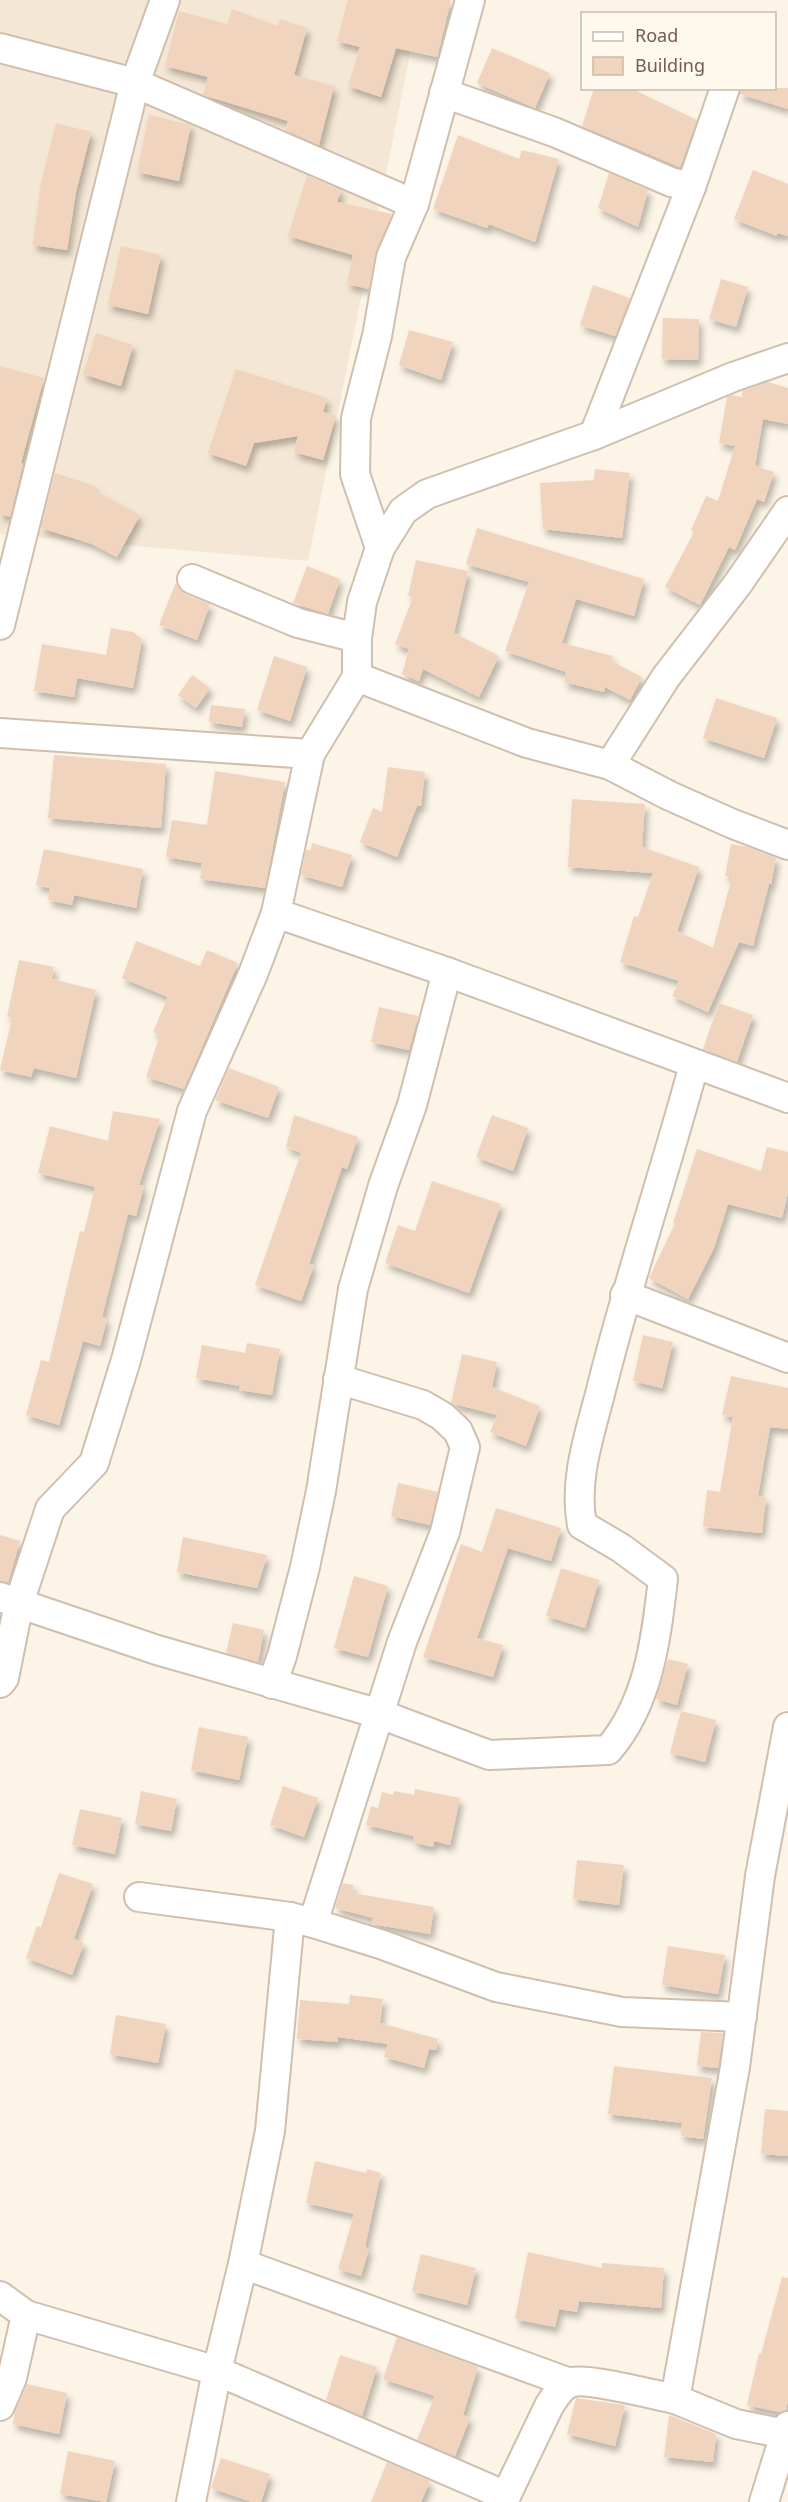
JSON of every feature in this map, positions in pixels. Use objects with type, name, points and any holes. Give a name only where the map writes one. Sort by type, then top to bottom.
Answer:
[{"type":"street","points":[[0,625],[135,82],[165,0]]},
{"type":"street","points":[[380,548],[355,474],[356,418],[377,336],[391,256],[414,204],[470,0]]},
{"type":"street","points":[[0,48],[135,82],[414,204]]},
{"type":"street","points":[[594,435],[691,188],[724,90]]},
{"type":"street","points":[[444,93],[554,132],[671,182],[691,188]]},
{"type":"street","points":[[0,1683],[4,1678],[9,1600],[50,1509],[94,1462],[126,1360],[192,1111],[253,974],[276,913],[310,754],[357,677],[357,638],[362,602],[380,548],[403,511],[427,494],[594,435],[733,377],[788,358]]},
{"type":"street","points":[[610,765],[666,677],[737,585],[788,511]]},
{"type":"street","points":[[192,579],[298,623],[357,638]]},
{"type":"street","points":[[357,677],[527,743],[610,765],[681,801],[788,845]]},
{"type":"street","points":[[0,733],[310,754]]},
{"type":"street","points":[[276,913],[447,972],[694,1065],[787,1093]]},
{"type":"street","points":[[272,1684],[282,1656],[305,1567],[321,1491],[353,1289],[383,1186],[412,1105],[447,972]]},
{"type":"street","points":[[9,1600],[156,1650],[380,1714],[489,1755],[608,1750],[634,1714],[655,1641],[663,1579],[621,1548],[582,1525],[578,1488],[625,1296],[664,1173],[694,1065]]},
{"type":"street","points":[[625,1296],[788,1358]]},
{"type":"street","points":[[190,2502],[216,2372],[243,2264],[270,2131],[302,1920],[380,1714],[402,1642],[445,1532],[465,1447],[458,1431],[442,1416],[423,1405],[338,1379]]},
{"type":"street","points":[[675,2399],[742,2016],[760,1876],[788,1727]]},
{"type":"street","points":[[138,1897],[302,1920],[383,1945],[496,1987],[622,2012],[742,2016]]},
{"type":"street","points":[[243,2264],[570,2383],[587,2381],[675,2399],[736,2424],[786,2430],[764,2502]]},
{"type":"street","points":[[0,2296],[26,2315],[216,2372],[504,2499],[549,2406],[559,2391],[570,2383]]},
{"type":"street","points":[[0,2406],[12,2378],[26,2315]]},
{"type":"shaded area","points":[[0,0],[421,0],[308,561],[0,534]]},
{"type":"building","points":[[348,0],[451,0],[437,57],[396,48],[381,97],[348,86],[360,47],[337,41]]},
{"type":"building","points":[[232,9],[278,26],[280,19],[307,28],[294,75],[334,86],[319,145],[285,130],[288,121],[203,95],[208,77],[165,66],[179,11],[227,24]]},
{"type":"building","points":[[492,48],[550,73],[535,108],[477,83]]},
{"type":"building","points":[[788,88],[788,109],[740,94],[741,90]]},
{"type":"building","points":[[593,90],[634,90],[697,120],[680,167],[582,126]]},
{"type":"building","points":[[149,115],[191,125],[179,181],[137,172]]},
{"type":"building","points":[[56,123],[91,132],[76,192],[67,250],[33,245],[41,183]]},
{"type":"building","points":[[458,135],[519,159],[522,150],[559,159],[535,242],[489,224],[487,228],[433,209]]},
{"type":"building","points":[[753,170],[788,184],[788,236],[777,233],[777,236],[734,219]]},
{"type":"building","points":[[609,173],[648,190],[638,227],[598,208]]},
{"type":"building","points":[[307,176],[341,190],[337,202],[392,214],[376,251],[369,289],[347,284],[353,255],[288,236]]},
{"type":"building","points":[[121,246],[161,255],[148,314],[108,305]]},
{"type":"building","points":[[721,279],[748,287],[736,327],[709,319]]},
{"type":"building","points":[[593,285],[630,298],[615,336],[580,325]]},
{"type":"building","points":[[663,318],[699,319],[698,360],[662,359]]},
{"type":"building","points":[[409,330],[453,342],[441,380],[399,365]]},
{"type":"building","points":[[96,333],[133,345],[121,386],[83,374]]},
{"type":"building","points":[[0,366],[44,378],[21,463],[23,464],[10,517],[0,514]]},
{"type":"building","points":[[236,369],[327,398],[323,412],[336,416],[323,460],[294,452],[298,436],[254,443],[246,466],[208,453]]},
{"type":"building","points":[[768,382],[788,388],[788,424],[763,419],[755,466],[774,472],[764,502],[757,499],[735,550],[729,547],[700,605],[665,587],[694,532],[691,530],[706,496],[718,501],[735,446],[719,443],[727,397],[732,395],[742,397],[742,391]]},
{"type":"building","points":[[595,469],[630,473],[622,538],[543,529],[540,483],[594,480]]},
{"type":"building","points":[[55,473],[95,486],[94,490],[140,515],[117,557],[92,544],[41,528]]},
{"type":"building","points":[[477,528],[644,579],[634,616],[576,599],[562,643],[613,656],[611,661],[642,677],[630,700],[605,687],[604,692],[564,682],[566,672],[505,651],[529,582],[466,564]]},
{"type":"building","points":[[416,560],[468,571],[454,633],[499,656],[479,697],[423,669],[419,681],[402,674],[409,649],[395,644],[413,597],[408,596]]},
{"type":"building","points":[[307,566],[340,579],[328,614],[293,603]]},
{"type":"building","points":[[176,582],[185,594],[210,604],[197,640],[159,625]]},
{"type":"building","points":[[111,628],[133,632],[142,639],[133,688],[77,678],[74,697],[34,691],[42,644],[106,655]]},
{"type":"building","points":[[274,656],[307,667],[290,721],[257,710]]},
{"type":"building","points":[[192,675],[210,688],[196,708],[178,695]]},
{"type":"building","points":[[716,698],[777,718],[764,758],[703,738]]},
{"type":"building","points":[[211,705],[245,709],[242,727],[209,722]]},
{"type":"building","points":[[54,755],[166,764],[161,828],[48,818]]},
{"type":"building","points":[[388,767],[425,772],[421,806],[417,806],[397,857],[360,842],[373,808],[382,812]]},
{"type":"building","points":[[215,771],[285,782],[265,888],[200,879],[202,863],[166,857],[172,820],[207,825]]},
{"type":"building","points":[[572,799],[645,804],[642,847],[699,867],[677,931],[713,948],[732,877],[725,876],[731,844],[748,847],[776,858],[753,946],[739,942],[708,1012],[672,996],[679,981],[620,962],[634,916],[638,917],[653,873],[568,867]]},
{"type":"building","points":[[312,843],[352,855],[342,887],[301,875],[306,850],[311,850]]},
{"type":"building","points":[[44,849],[143,869],[136,908],[74,895],[72,905],[48,900],[50,888],[36,885]]},
{"type":"building","points":[[136,941],[200,966],[207,950],[238,963],[184,1089],[146,1077],[160,1035],[153,1032],[168,997],[122,978]]},
{"type":"building","points":[[19,960],[54,967],[52,979],[96,990],[76,1078],[34,1068],[31,1077],[0,1070],[12,1018],[7,1017]]},
{"type":"building","points":[[719,1003],[753,1015],[737,1062],[703,1049]]},
{"type":"building","points":[[379,1007],[418,1016],[409,1050],[371,1042]]},
{"type":"building","points":[[229,1068],[279,1087],[268,1118],[215,1100]]},
{"type":"building","points":[[113,1111],[160,1119],[139,1185],[144,1186],[136,1216],[128,1214],[102,1317],[107,1319],[100,1346],[83,1341],[59,1425],[26,1415],[41,1360],[49,1362],[80,1231],[84,1232],[95,1187],[38,1173],[50,1126],[108,1141]]},
{"type":"building","points":[[294,1115],[358,1137],[347,1169],[342,1167],[309,1264],[314,1265],[301,1301],[255,1285],[301,1153],[286,1147]]},
{"type":"building","points":[[492,1115],[528,1128],[513,1171],[476,1157]]},
{"type":"building","points":[[767,1147],[788,1152],[788,1193],[782,1218],[728,1204],[714,1248],[688,1299],[649,1278],[675,1223],[673,1223],[697,1149],[761,1171]]},
{"type":"building","points":[[432,1181],[501,1204],[469,1293],[385,1263],[398,1225],[415,1231]]},
{"type":"building","points":[[643,1335],[673,1342],[662,1388],[633,1381]]},
{"type":"building","points":[[247,1343],[280,1349],[272,1395],[239,1390],[240,1386],[196,1378],[202,1345],[245,1353]]},
{"type":"building","points":[[462,1354],[497,1362],[492,1387],[540,1406],[526,1446],[490,1432],[497,1415],[451,1403]]},
{"type":"building","points":[[731,1376],[788,1388],[788,1429],[770,1427],[758,1496],[766,1497],[762,1533],[703,1527],[707,1490],[720,1492],[733,1417],[722,1415]]},
{"type":"building","points":[[398,1483],[438,1492],[430,1525],[391,1516]]},
{"type":"building","points":[[496,1508],[561,1528],[551,1561],[508,1548],[477,1638],[503,1645],[493,1677],[423,1657],[461,1544],[482,1552]]},
{"type":"building","points":[[0,1535],[20,1541],[8,1582],[0,1581]]},
{"type":"building","points":[[183,1537],[267,1555],[257,1588],[177,1572]]},
{"type":"building","points":[[561,1568],[599,1580],[585,1628],[546,1616]]},
{"type":"building","points":[[354,1576],[388,1586],[368,1657],[334,1648]]},
{"type":"building","points":[[233,1623],[264,1630],[258,1662],[226,1653]]},
{"type":"building","points":[[668,1659],[688,1664],[677,1705],[656,1699]]},
{"type":"building","points":[[681,1711],[716,1720],[705,1762],[670,1753]]},
{"type":"building","points":[[199,1727],[248,1737],[239,1780],[191,1770]]},
{"type":"building","points":[[283,1786],[318,1798],[304,1837],[270,1825]]},
{"type":"building","points":[[415,1789],[460,1798],[450,1845],[434,1841],[433,1847],[413,1842],[414,1836],[366,1825],[371,1806],[378,1808],[382,1792],[393,1795],[394,1791],[414,1795]]},
{"type":"building","points":[[141,1791],[177,1799],[171,1831],[135,1824]]},
{"type":"building","points":[[80,1809],[122,1818],[115,1854],[72,1845]]},
{"type":"building","points":[[577,1860],[624,1865],[619,1905],[573,1899]]},
{"type":"building","points":[[59,1873],[93,1884],[74,1939],[84,1943],[72,1975],[26,1958],[37,1926],[41,1927]]},
{"type":"building","points":[[343,1883],[354,1885],[352,1893],[434,1907],[430,1934],[372,1924],[373,1918],[335,1908]]},
{"type":"building","points":[[668,1946],[725,1955],[718,1994],[662,1985]]},
{"type":"building","points":[[350,1995],[383,1999],[380,2023],[438,2039],[436,2050],[429,2049],[424,2068],[384,2057],[388,2044],[338,2037],[338,2042],[297,2039],[300,2000],[349,2004]]},
{"type":"building","points":[[116,2015],[166,2024],[158,2063],[110,2054]]},
{"type":"building","points":[[701,2032],[723,2033],[718,2068],[697,2066]]},
{"type":"building","points":[[614,2066],[712,2078],[703,2139],[681,2136],[682,2123],[608,2114]]},
{"type":"building","points":[[765,2109],[788,2111],[788,2156],[761,2154]]},
{"type":"building","points":[[315,2161],[366,2173],[367,2169],[381,2173],[365,2247],[369,2249],[361,2276],[338,2269],[354,2214],[306,2203]]},
{"type":"building","points":[[528,2252],[602,2268],[602,2263],[664,2268],[661,2308],[579,2301],[577,2312],[559,2309],[555,2327],[515,2319]]},
{"type":"building","points":[[421,2254],[476,2268],[467,2305],[412,2291]]},
{"type":"building","points":[[782,2277],[788,2278],[788,2401],[786,2410],[779,2412],[747,2405],[759,2353],[761,2354]]},
{"type":"building","points":[[397,2337],[478,2367],[463,2415],[470,2418],[455,2456],[417,2440],[435,2396],[383,2379]]},
{"type":"building","points":[[340,2355],[377,2367],[362,2416],[326,2400]]},
{"type":"building","points":[[27,2384],[67,2393],[59,2434],[13,2424],[15,2412]]},
{"type":"building","points":[[576,2398],[625,2405],[615,2446],[567,2434]]},
{"type":"building","points":[[669,2415],[716,2434],[713,2462],[664,2457]]},
{"type":"building","points":[[68,2451],[115,2461],[106,2502],[60,2494]]},
{"type":"building","points":[[221,2458],[270,2474],[261,2502],[252,2502],[211,2488]]},
{"type":"building","points":[[387,2462],[430,2481],[421,2502],[371,2502]]}]
